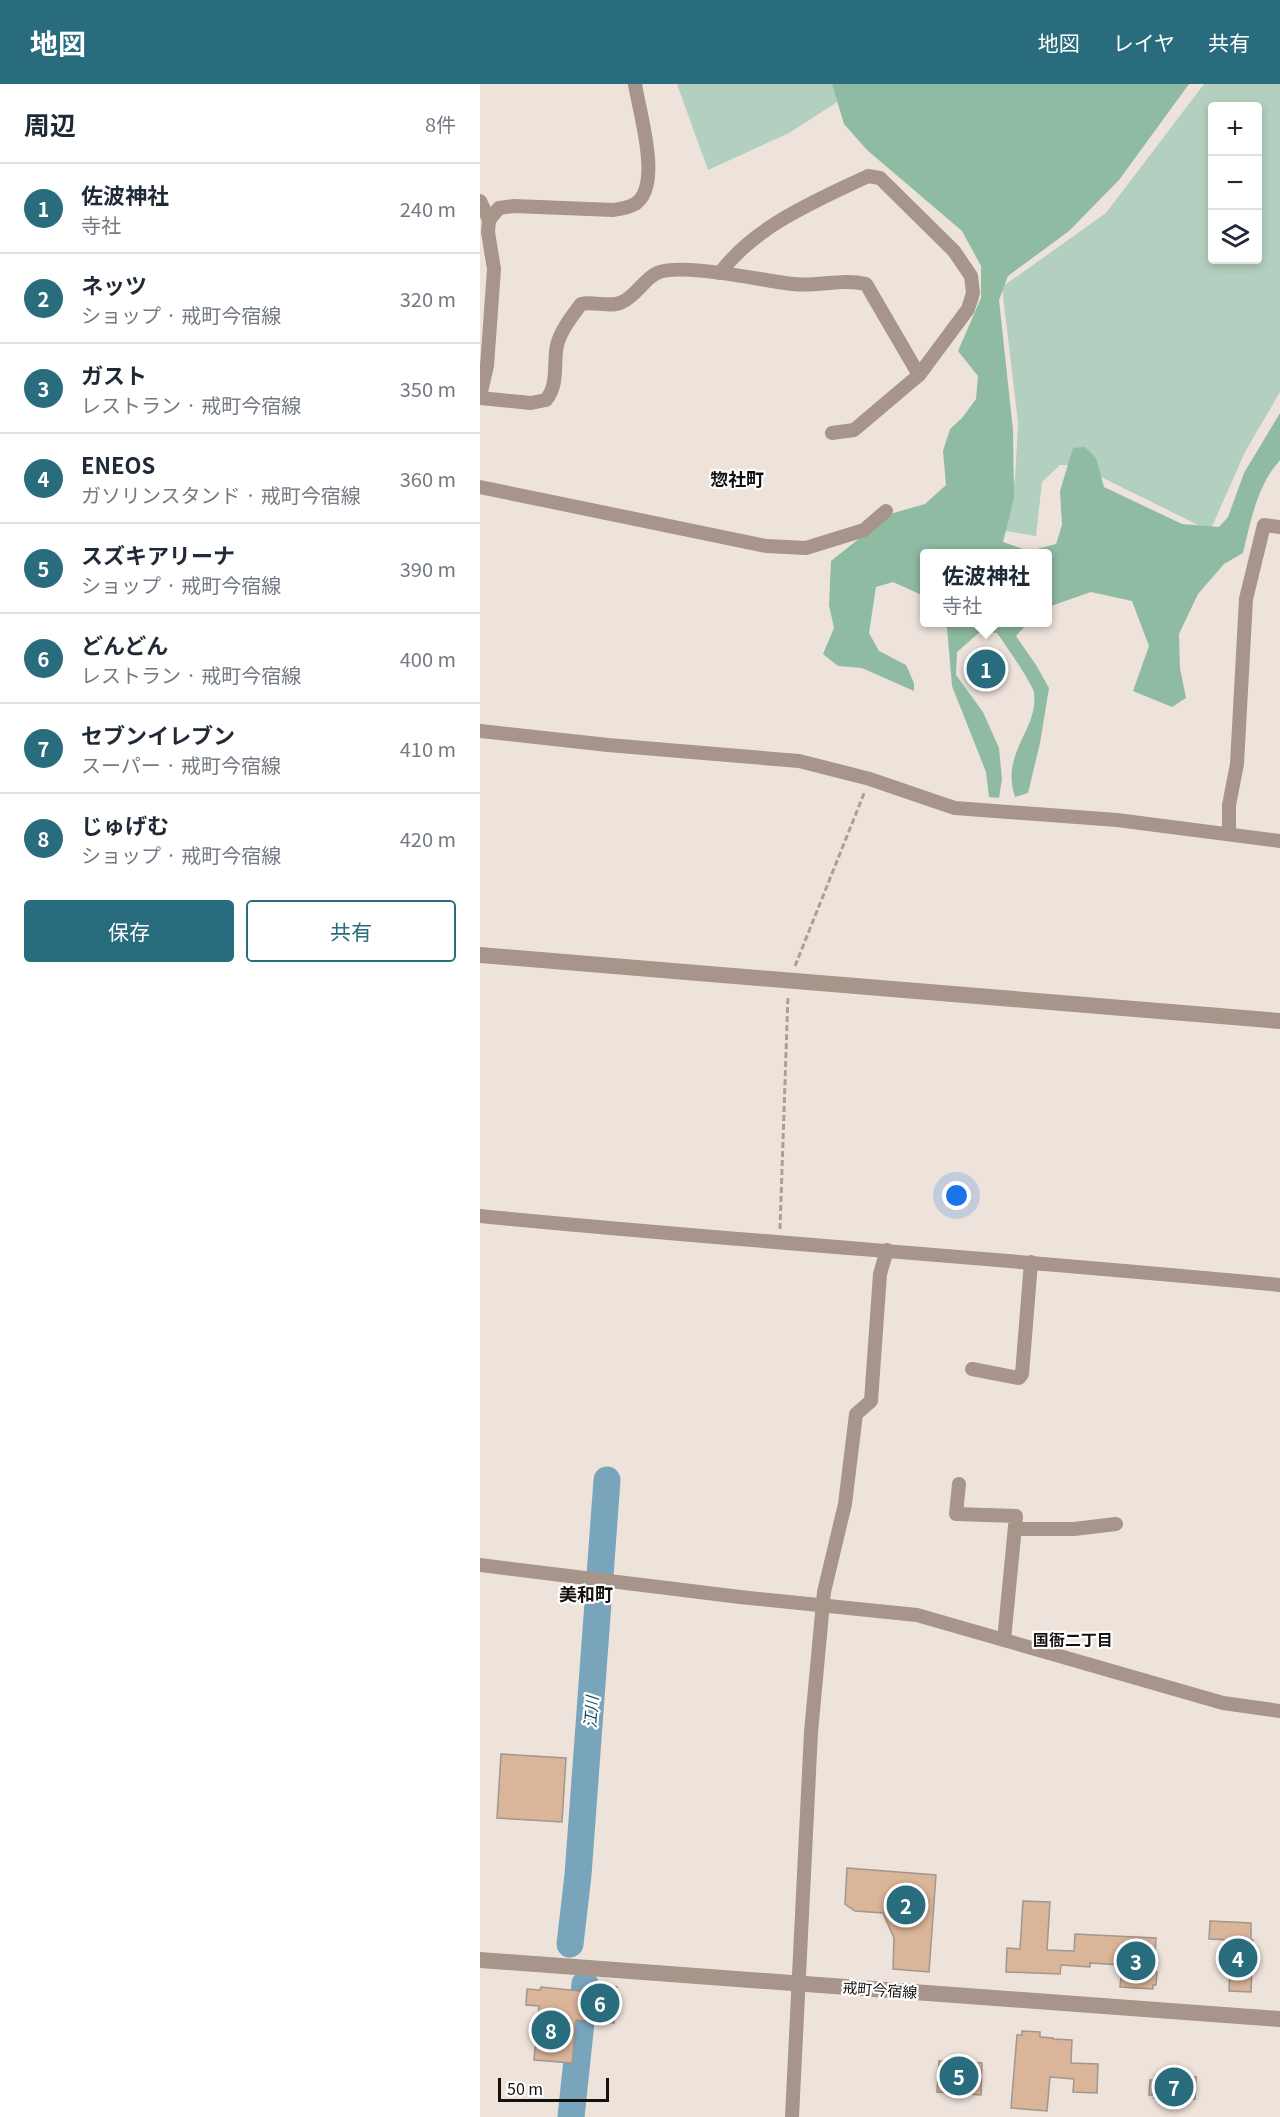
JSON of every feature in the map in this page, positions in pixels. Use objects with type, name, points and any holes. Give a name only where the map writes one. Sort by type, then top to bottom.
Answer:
[{"type":"street","points":[[489,220],[499,208],[514,206],[613,210],[625,209],[636,204],[644,195],[648,184],[649,166],[635,84]]},
{"type":"street","points":[[720,273],[767,229],[794,212],[868,176],[880,178],[954,251],[971,276],[973,293],[968,309],[919,375],[854,430],[832,433]]},
{"type":"street","points":[[480,201],[489,220],[488,232],[494,269],[487,366],[480,397],[531,404],[546,400],[553,392],[557,344],[569,320],[582,304],[621,303],[657,273],[677,269],[793,284],[817,285],[852,281],[866,284],[919,375]]},
{"type":"street","points":[[480,487],[766,546],[806,548],[864,530],[886,511]]},
{"type":"street","points":[[1228,834],[1228,805],[1237,764],[1246,599],[1264,525],[1280,527]]},
{"type":"street","points":[[480,731],[608,745],[799,760],[870,779],[956,808],[1117,820],[1280,841]]},
{"type":"street","points":[[480,956],[1280,1021]]},
{"type":"street","points":[[480,1216],[1280,1285]]},
{"type":"street","points":[[792,2117],[811,1732],[822,1605],[845,1504],[856,1414],[871,1401],[880,1274],[887,1250]]},
{"type":"street","points":[[972,1369],[1019,1377],[1022,1374],[1031,1262]]},
{"type":"street","points":[[959,1484],[956,1514],[1016,1516],[1004,1640]]},
{"type":"street","points":[[1015,1529],[1074,1529],[1116,1524]]},
{"type":"street","points":[[480,1565],[740,1597],[917,1615],[1223,1703],[1280,1711]]},
{"type":"street","name":"戒町今宿線","points":[[480,1960],[1280,2019]]},
{"type":"path","points":[[779,1243],[789,981],[870,779]]},
{"type":"green space","points":[[677,84],[843,84],[845,97],[789,133],[708,170]]},
{"type":"green space","points":[[832,84],[1189,84],[1119,180],[1069,231],[1008,276],[999,300],[1013,430],[1014,498],[1003,542],[1023,549],[920,549],[920,594],[893,582],[876,587],[869,633],[879,651],[906,665],[914,683],[914,691],[862,668],[838,666],[823,654],[834,628],[829,605],[831,561],[890,514],[925,504],[946,485],[943,451],[950,429],[962,418],[976,399],[978,376],[958,351],[981,298],[981,266],[962,231],[867,150],[844,124]]},
{"type":"green space","points":[[1204,84],[1280,84],[1280,392],[1245,452],[1210,531],[1077,465],[1060,465],[1042,482],[1036,536],[999,530],[1015,479],[1018,423],[1002,287],[1106,213]]},
{"type":"green space","points":[[1280,413],[1280,460],[1260,492],[1243,553],[1224,564],[1198,594],[1179,634],[1180,668],[1186,698],[1172,707],[1133,691],[1149,646],[1132,601],[1091,592],[1052,606],[1052,549],[1037,549],[1056,544],[1062,525],[1060,491],[1073,448],[1085,447],[1096,458],[1104,487],[1182,524],[1219,527],[1228,517],[1244,473]]},
{"type":"green space","points":[[1024,627],[1016,636],[1049,688],[1040,743],[1028,793],[1015,797],[1012,767],[1031,719],[1034,706],[1032,688],[997,633],[981,631],[957,652],[956,675],[983,712],[999,748],[1002,779],[999,798],[989,797],[986,772],[952,686],[947,628]]},
{"type":"building","points":[[501,1754],[566,1758],[562,1822],[497,1818]]},
{"type":"building","points":[[847,1868],[936,1875],[929,1972],[893,1969],[894,1938],[883,1913],[855,1911],[845,1904]]},
{"type":"building","points":[[1023,1901],[1050,1902],[1047,1950],[1074,1951],[1075,1934],[1156,1938],[1154,1971],[1157,1972],[1156,1985],[1153,1985],[1153,1989],[1120,1987],[1122,1965],[1090,1963],[1090,1967],[1061,1965],[1060,1974],[1006,1972],[1007,1948],[1020,1949]]},
{"type":"building","points":[[1210,1921],[1251,1923],[1251,1940],[1253,1940],[1251,1992],[1229,1991],[1231,1940],[1209,1939]]},
{"type":"building","points":[[590,1986],[617,1987],[614,2023],[576,2020],[572,2063],[534,2060],[539,2006],[526,2005],[527,1989],[540,1990],[541,1987],[590,1992]]},
{"type":"building","points":[[1022,2031],[1040,2032],[1040,2037],[1072,2040],[1071,2063],[1098,2064],[1097,2093],[1073,2092],[1074,2079],[1050,2077],[1047,2111],[1011,2108],[1017,2035],[1022,2035]]},
{"type":"building","points":[[939,2061],[982,2063],[981,2095],[937,2092]]},
{"type":"building","points":[[1155,2075],[1196,2077],[1195,2099],[1154,2098],[1154,2095],[1149,2095],[1150,2080],[1155,2080]]},
{"type":"waterway","name":"江川","points":[[570,1944],[578,1875],[607,1480]]},
{"type":"waterway","name":"江川","points":[[571,2117],[585,1984]]},
{"type":"place","name":"佐波神社","points":[[986,669]]},
{"type":"place","name":"ネッツ","points":[[906,1905]]},
{"type":"place","name":"ENEOS","points":[[1238,1958]]},
{"type":"place","name":"ガスト","points":[[1136,1961]]},
{"type":"place","name":"どんどん","points":[[600,2003]]},
{"type":"place","name":"じゅげむ","points":[[551,2030]]},
{"type":"place","name":"スズキアリーナ","points":[[959,2076]]},
{"type":"place","name":"セブンイレブン","points":[[1174,2087]]},
{"type":"district","name":"惣社町","points":[[737,478]]},
{"type":"district","name":"美和町","points":[[586,1593]]},
{"type":"district","name":"国衙二丁目","points":[[1073,1639]]}]
